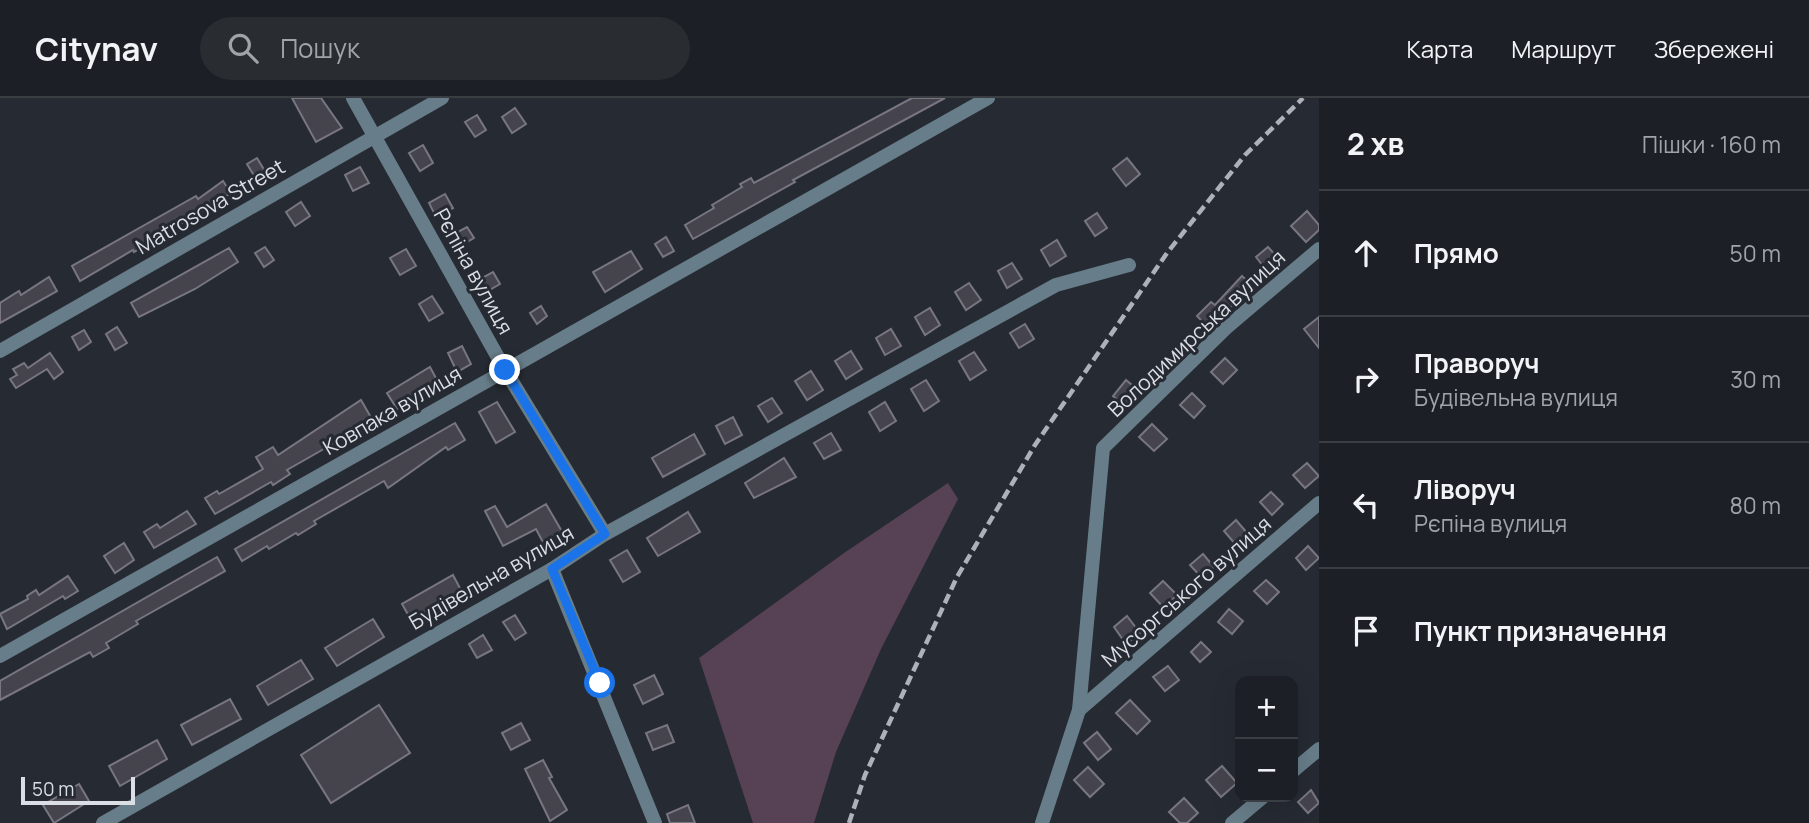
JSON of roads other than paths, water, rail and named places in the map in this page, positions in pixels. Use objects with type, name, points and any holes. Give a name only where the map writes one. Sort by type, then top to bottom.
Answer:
[{"type":"street","name":"Рєпіна вулиця","points":[[353,98],[505,370],[605,534]]},
{"type":"street","name":"Matrosova Street","points":[[0,351],[442,98]]},
{"type":"street","name":"Ковпака вулиця","points":[[0,656],[988,98]]},
{"type":"street","name":"Володимирська вулиця","points":[[1080,710],[1103,448],[1226,328],[1319,249]]},
{"type":"street","name":"Будівельна вулиця","points":[[103,823],[552,569],[605,534],[1056,285],[1129,265]]},
{"type":"street","name":"Мусоргського вулиця","points":[[1080,710],[1319,503]]},
{"type":"street","points":[[552,569],[655,823]]},
{"type":"street","points":[[1042,823],[1080,710]]},
{"type":"street","points":[[1298,767],[1319,749]]},
{"type":"street","points":[[1232,823],[1257,802]]},
{"type":"railway","points":[[849,823],[865,775],[957,577],[1035,445],[1167,253],[1245,155],[1303,98]]}]
